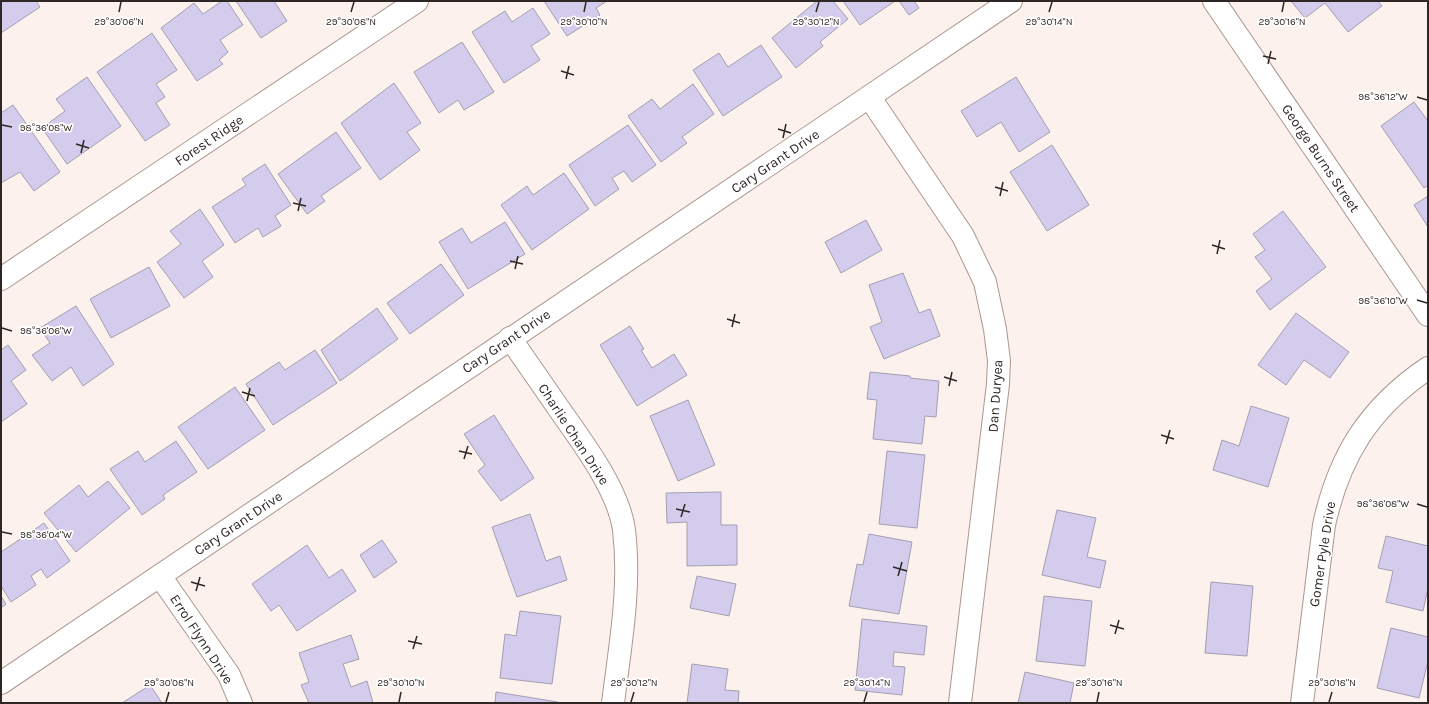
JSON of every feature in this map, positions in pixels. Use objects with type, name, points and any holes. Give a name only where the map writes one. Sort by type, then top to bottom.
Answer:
[{"type":"street","name":"Forest Ridge","points":[[1,278],[417,1]]},
{"type":"street","name":"Cary Grant Drive","points":[[1,683],[510,338],[870,98],[1011,1]]},
{"type":"street","name":"George Burns Street","points":[[1214,1],[1428,315]]},
{"type":"street","name":"Dan Duryea","points":[[870,98],[963,236],[985,282],[995,329],[999,361],[998,384],[960,703]]},
{"type":"street","name":"Charlie Chan Drive","points":[[510,338],[588,450],[614,495],[624,529],[626,562],[625,604],[613,703]]},
{"type":"street","name":"Gomer Pyle Drive","points":[[1302,703],[1324,526],[1336,480],[1357,438],[1371,419],[1386,401],[1428,368]]},
{"type":"street","name":"Errol Flynn Drive","points":[[160,576],[229,675],[241,703]]},
{"type":"building","points":[[1,1],[36,1],[40,7],[1,33]]},
{"type":"building","points":[[222,1],[227,1],[243,25],[220,40],[228,52],[219,60],[223,64],[197,81],[161,28],[194,3],[203,14]]},
{"type":"building","points":[[236,1],[274,1],[287,21],[261,38]]},
{"type":"building","points":[[544,1],[607,1],[596,8],[600,15],[567,36]]},
{"type":"building","points":[[817,1],[833,1],[848,19],[820,42],[823,46],[796,68],[772,38]]},
{"type":"building","points":[[843,1],[895,1],[860,25]]},
{"type":"building","points":[[899,1],[914,1],[919,8],[909,15]]},
{"type":"building","points":[[1291,1],[1378,1],[1382,6],[1348,32],[1325,3],[1305,18]]},
{"type":"building","points":[[533,8],[550,34],[531,46],[540,60],[504,83],[472,32],[505,11],[512,22]]},
{"type":"building","points":[[152,33],[177,70],[156,84],[165,97],[156,103],[170,125],[145,141],[97,72]]},
{"type":"building","points":[[462,42],[494,92],[464,110],[458,100],[439,113],[414,72]]},
{"type":"building","points":[[761,45],[782,77],[723,116],[693,70],[719,53],[728,67]]},
{"type":"building","points":[[87,77],[121,126],[67,164],[42,128],[65,111],[56,99]]},
{"type":"building","points":[[1016,77],[1050,132],[1019,152],[1001,122],[977,137],[961,111]]},
{"type":"building","points":[[394,83],[421,123],[407,132],[420,150],[380,180],[341,123]]},
{"type":"building","points":[[693,84],[714,114],[682,137],[687,143],[661,162],[628,116],[652,99],[660,109]]},
{"type":"building","points":[[1414,102],[1428,121],[1428,185],[1424,188],[1381,126]]},
{"type":"building","points":[[13,105],[60,172],[34,191],[20,172],[1,183],[1,113]]},
{"type":"building","points":[[628,125],[656,165],[632,182],[624,171],[612,178],[619,189],[595,206],[569,165]]},
{"type":"building","points":[[336,132],[361,168],[321,196],[325,201],[307,214],[278,174]]},
{"type":"building","points":[[1052,145],[1089,205],[1047,231],[1010,172]]},
{"type":"building","points":[[265,164],[291,205],[275,216],[281,226],[263,237],[258,228],[235,243],[212,207],[246,185],[242,179]]},
{"type":"building","points":[[564,173],[589,209],[532,250],[501,205],[527,186],[533,195]]},
{"type":"building","points":[[1428,196],[1428,227],[1414,205]]},
{"type":"building","points":[[200,209],[224,245],[202,261],[213,277],[184,298],[157,262],[181,244],[170,231]]},
{"type":"building","points":[[1283,211],[1326,267],[1270,310],[1256,291],[1272,279],[1255,257],[1265,250],[1253,234]]},
{"type":"building","points":[[866,220],[882,250],[841,273],[825,242]]},
{"type":"building","points":[[505,222],[525,254],[468,289],[439,242],[462,228],[471,243]]},
{"type":"building","points":[[441,264],[464,295],[410,334],[387,303]]},
{"type":"building","points":[[149,267],[170,306],[111,338],[90,299]]},
{"type":"building","points":[[903,273],[919,313],[930,309],[940,336],[884,359],[870,327],[882,322],[869,285]]},
{"type":"building","points":[[76,306],[114,364],[83,386],[71,367],[52,381],[32,355],[50,343],[40,328]]},
{"type":"building","points":[[377,308],[398,339],[340,381],[321,350]]},
{"type":"building","points":[[1296,313],[1349,352],[1330,378],[1304,360],[1286,385],[1258,365]]},
{"type":"building","points":[[630,326],[644,349],[641,350],[652,368],[674,354],[687,375],[637,406],[600,345]]},
{"type":"building","points":[[8,345],[26,370],[11,381],[27,404],[1,422],[1,350]]},
{"type":"building","points":[[315,350],[337,383],[273,425],[246,384],[279,362],[285,370]]},
{"type":"building","points":[[870,372],[910,376],[910,378],[939,381],[936,417],[925,416],[922,444],[873,439],[877,400],[867,399]]},
{"type":"building","points":[[235,387],[265,430],[208,469],[178,427]]},
{"type":"building","points":[[688,400],[715,465],[678,481],[650,416]]},
{"type":"building","points":[[1251,406],[1289,418],[1268,487],[1213,470],[1222,440],[1239,446]]},
{"type":"building","points":[[494,415],[534,478],[501,501],[478,471],[485,465],[464,434]]},
{"type":"building","points":[[176,441],[197,472],[163,495],[165,499],[142,515],[110,469],[138,451],[145,462]]},
{"type":"building","points":[[887,451],[925,455],[917,528],[879,524]]},
{"type":"building","points":[[108,481],[130,508],[76,552],[44,513],[79,485],[88,497]]},
{"type":"building","points":[[721,492],[721,525],[737,525],[737,565],[687,566],[687,522],[667,523],[666,493]]},
{"type":"building","points":[[1057,510],[1096,518],[1087,557],[1106,561],[1100,588],[1042,575]]},
{"type":"building","points":[[530,514],[546,561],[560,556],[567,580],[517,597],[492,527]]},
{"type":"building","points":[[44,523],[70,561],[47,578],[41,569],[31,576],[36,585],[11,602],[1,586],[1,552]]},
{"type":"building","points":[[869,534],[912,542],[899,614],[849,606],[857,564],[863,565]]},
{"type":"building","points":[[1386,536],[1428,546],[1428,588],[1423,611],[1386,602],[1393,571],[1378,568]]},
{"type":"building","points":[[382,540],[397,562],[374,578],[360,555]]},
{"type":"building","points":[[307,545],[329,578],[342,569],[356,591],[297,631],[279,605],[271,611],[252,584]]},
{"type":"building","points":[[697,576],[736,584],[729,616],[690,608]]},
{"type":"building","points":[[1211,582],[1253,586],[1247,656],[1205,653]]},
{"type":"building","points":[[1,596],[6,604],[1,608]]},
{"type":"building","points":[[1044,596],[1092,601],[1085,666],[1036,661]]},
{"type":"building","points":[[520,611],[561,616],[552,684],[500,678],[505,634],[516,636]]},
{"type":"building","points":[[862,619],[927,626],[924,655],[894,652],[893,666],[905,667],[902,695],[855,690]]},
{"type":"building","points":[[1391,628],[1428,637],[1428,661],[1419,698],[1377,688]]},
{"type":"building","points":[[351,635],[359,659],[343,664],[351,687],[367,681],[373,703],[309,703],[301,685],[309,682],[299,653]]},
{"type":"building","points":[[692,664],[728,669],[725,690],[739,691],[738,703],[687,703]]},
{"type":"building","points":[[1025,672],[1074,683],[1070,703],[1018,703]]},
{"type":"building","points":[[150,685],[162,703],[122,703]]},
{"type":"building","points":[[496,692],[558,702],[558,703],[495,703]]}]
